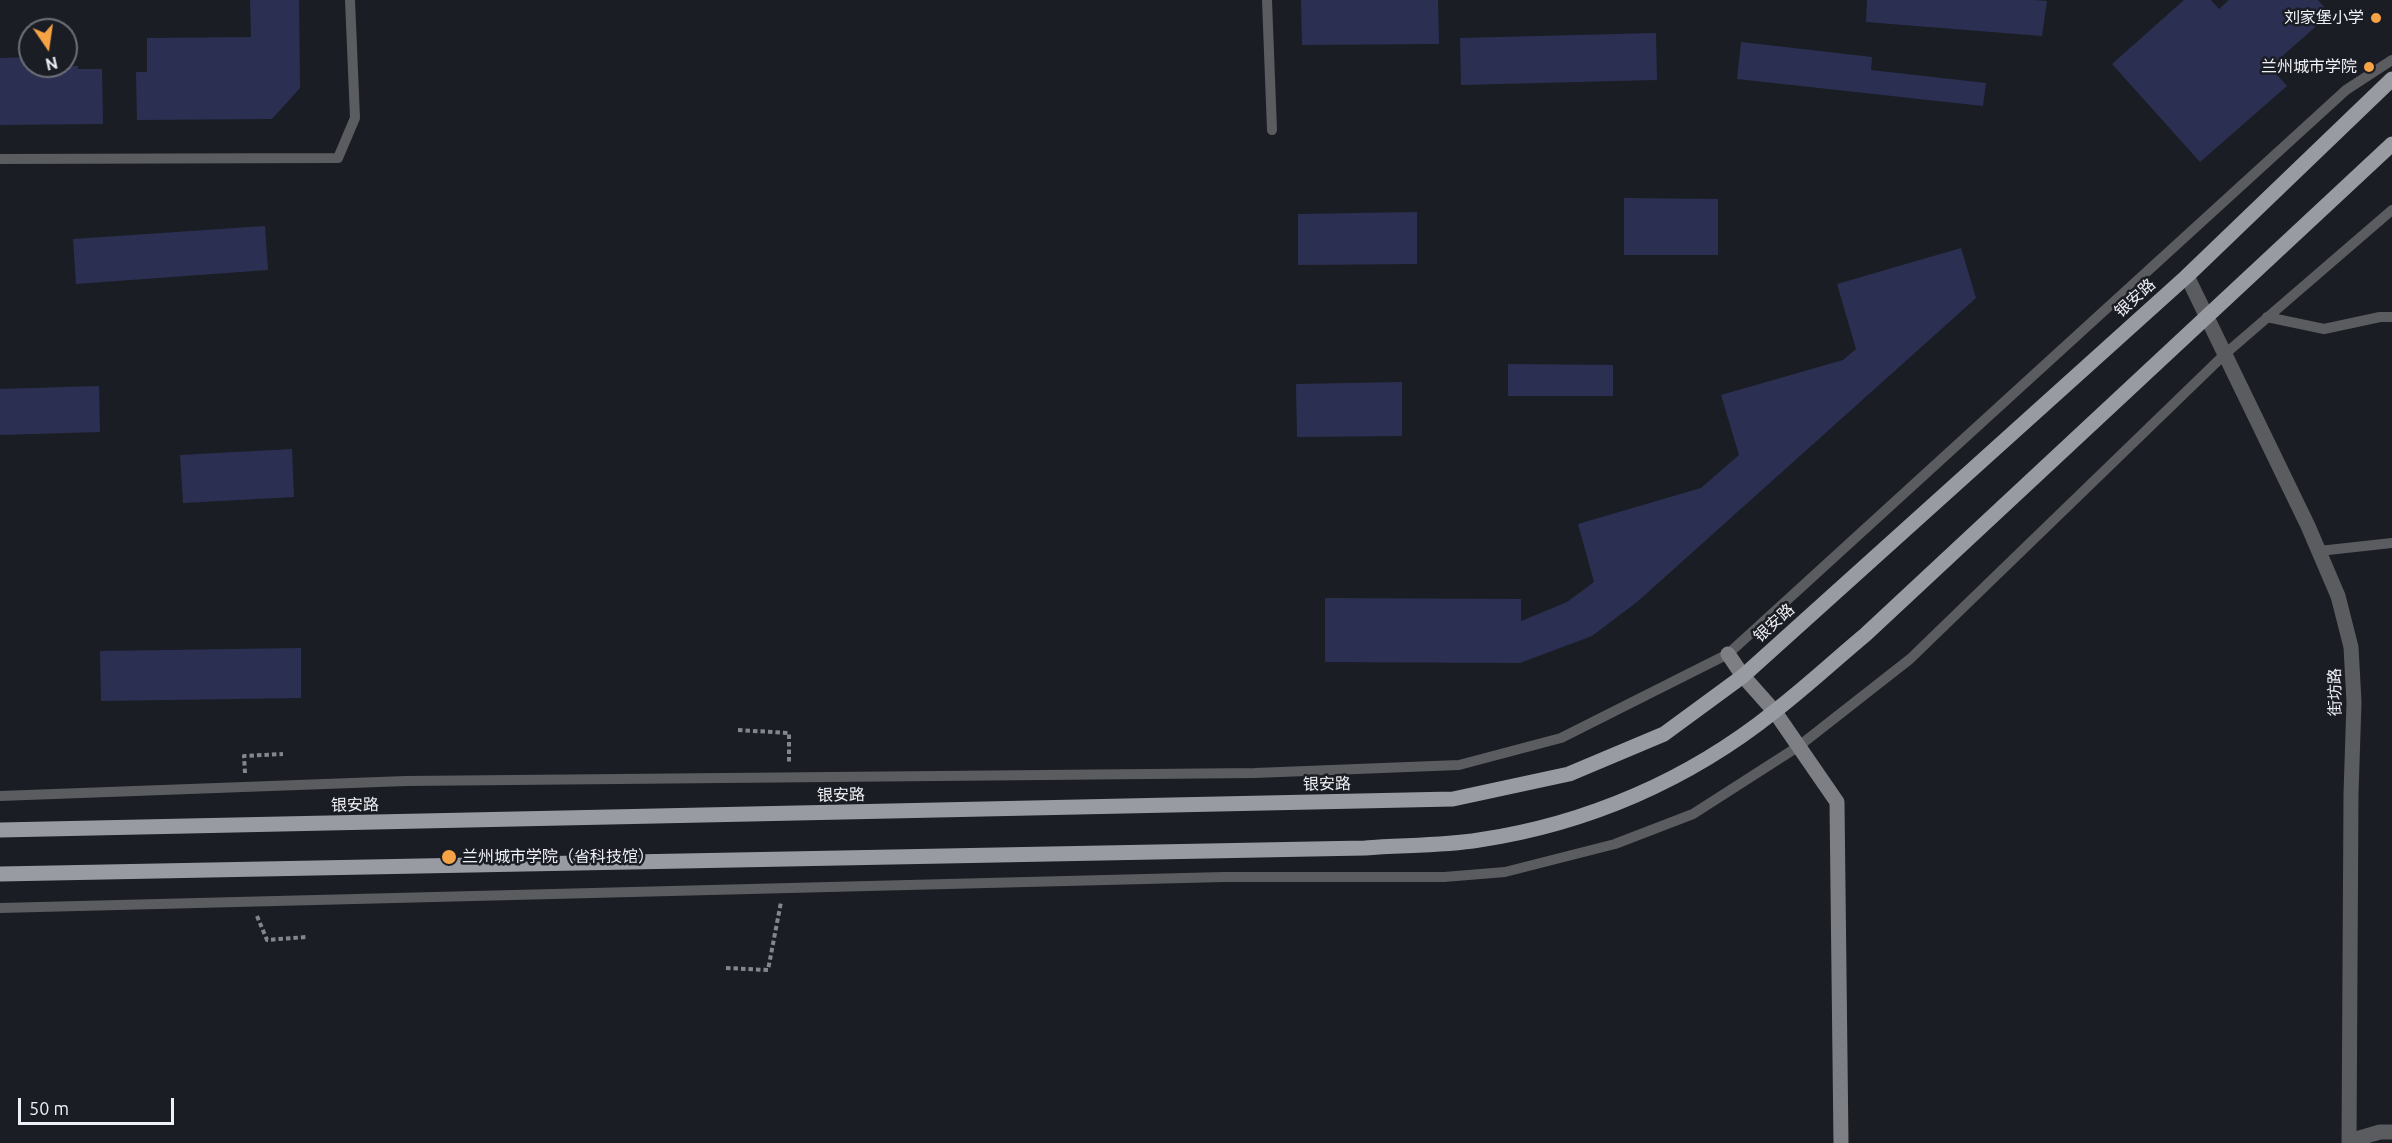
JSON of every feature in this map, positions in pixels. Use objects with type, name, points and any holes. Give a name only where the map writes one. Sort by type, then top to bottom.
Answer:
[{"type":"main road","name":"银安路","points":[[0,830],[1453,799],[1569,774],[1665,734],[1743,676],[2187,276],[2392,79]]},
{"type":"main road","points":[[0,874],[1354,848],[1477,840],[1564,822],[1637,796],[1680,774],[1775,712],[1865,635],[2392,144]]},
{"type":"street","name":"街坊路","points":[[2187,276],[2319,551],[2338,597],[2351,647],[2355,702],[2351,794],[2349,1142]]},
{"type":"street","points":[[1728,654],[1743,676],[1775,712],[1837,801],[1841,1143]]},
{"type":"street","points":[[2349,1142],[2380,1132],[2392,1132]]},
{"type":"lane","points":[[0,159],[338,158],[355,118],[350,0]]},
{"type":"lane","points":[[1267,0],[1272,130]]},
{"type":"lane","points":[[0,796],[406,781],[1254,773],[1459,765],[1561,738],[1728,654],[2346,90],[2392,60]]},
{"type":"lane","points":[[0,908],[1212,878],[1444,877],[1505,872],[1615,844],[1693,814],[1799,746],[1910,659],[2225,354],[2392,210]]},
{"type":"lane","points":[[2267,317],[2324,329],[2380,317],[2392,317]]},
{"type":"lane","points":[[2319,551],[2392,543]]},
{"type":"path","points":[[738,730],[789,733],[789,777]]},
{"type":"path","points":[[244,756],[283,754]]},
{"type":"path","points":[[726,968],[768,970],[784,888]]},
{"type":"path","points":[[250,902],[267,940],[306,937]]},
{"type":"building","points":[[250,0],[299,0],[300,88],[272,119],[137,120],[136,72],[147,72],[147,38],[251,37]]},
{"type":"building","points":[[1301,0],[1438,0],[1439,44],[1302,45]]},
{"type":"building","points":[[1867,0],[2047,1],[2042,36],[1866,22]]},
{"type":"building","points":[[2184,0],[2211,0],[2219,9],[2229,0],[2318,0],[2330,14],[2270,67],[2287,86],[2200,162],[2112,64]]},
{"type":"building","points":[[1656,33],[1657,80],[1461,85],[1460,38]]},
{"type":"building","points":[[1741,42],[1872,57],[1871,70],[1986,83],[1983,106],[1737,79]]},
{"type":"building","points":[[18,57],[18,78],[78,78],[78,69],[102,69],[103,124],[0,125],[0,58]]},
{"type":"building","points":[[1624,198],[1718,199],[1718,255],[1624,255]]},
{"type":"building","points":[[1417,212],[1417,264],[1298,265],[1298,214]]},
{"type":"building","points":[[265,226],[268,270],[76,284],[73,239]]},
{"type":"building","points":[[1961,248],[1976,298],[1637,602],[1592,636],[1520,663],[1325,662],[1325,598],[1521,599],[1521,621],[1567,602],[1594,582],[1578,524],[1701,488],[1739,455],[1721,395],[1843,360],[1856,349],[1837,284]]},
{"type":"building","points":[[1508,364],[1613,365],[1613,396],[1508,396]]},
{"type":"building","points":[[1402,382],[1402,436],[1297,437],[1296,384]]},
{"type":"building","points":[[99,386],[100,432],[0,435],[0,389]]},
{"type":"building","points":[[292,449],[294,497],[183,503],[180,455]]},
{"type":"building","points":[[301,648],[301,698],[101,701],[100,651]]},
{"type":"place","name":"刘家堡小学","points":[[2376,18]]},
{"type":"place","name":"兰州城市学院","points":[[2369,67]]},
{"type":"place","name":"兰州城市学院（省科技馆）","points":[[449,857]]}]
